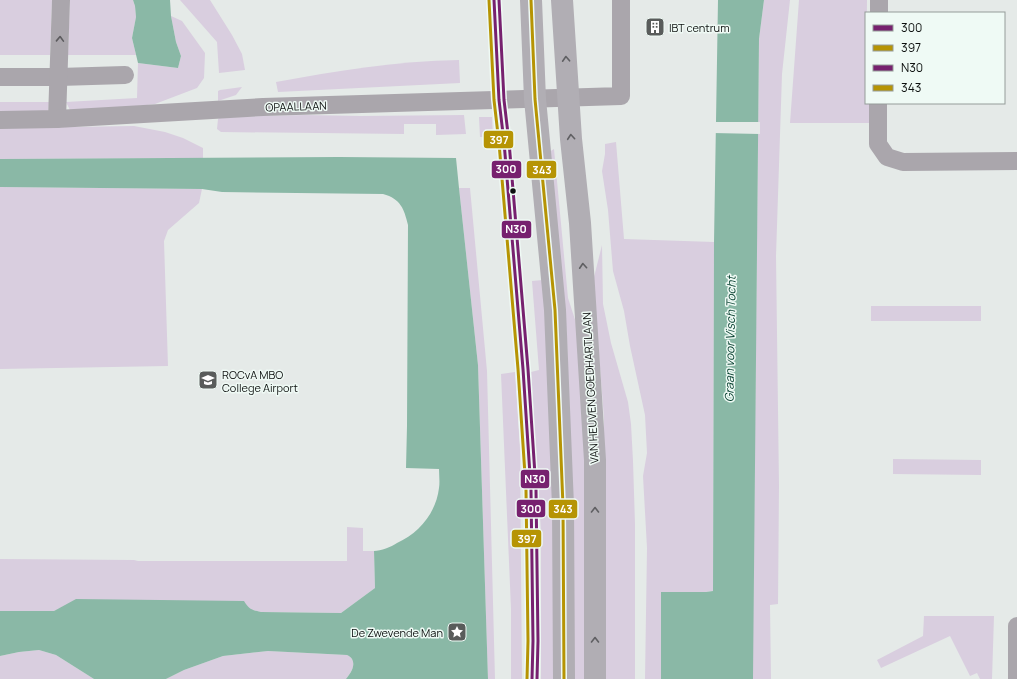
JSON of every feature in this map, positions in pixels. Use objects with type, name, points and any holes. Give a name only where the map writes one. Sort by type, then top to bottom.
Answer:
[{"type":"main road","points":[[531,0],[535,99],[556,318],[563,506],[564,679]]},
{"type":"main road","name":"VAN HEUVEN GOEDHARTLAAN","points":[[562,0],[571,139],[580,223],[595,460],[595,679]]},
{"type":"street","points":[[57,119],[61,0]]},
{"type":"street","points":[[535,99],[621,96],[621,0]]},
{"type":"street","points":[[879,0],[879,12]]},
{"type":"street","points":[[0,77],[125,75]]},
{"type":"street","name":"OPAALLAAN","points":[[0,120],[57,119],[263,107],[535,99]]},
{"type":"street","points":[[878,104],[878,144],[887,157],[903,162],[1017,161]]},
{"type":"street","points":[[1016,679],[1017,626]]},
{"type":"shaded area","points":[[0,0],[52,0],[50,55],[0,55]]},
{"type":"shaded area","points":[[70,0],[133,0],[136,17],[132,38],[136,55],[68,55]]},
{"type":"shaded area","points":[[180,0],[210,0],[242,54],[245,70],[219,73],[217,42]]},
{"type":"shaded area","points":[[764,0],[790,0],[782,74],[776,256],[779,486],[778,604],[770,605],[771,679],[753,679],[759,39]]},
{"type":"shaded area","points":[[799,0],[867,0],[867,12],[865,12],[865,104],[871,104],[871,123],[790,123]]},
{"type":"shaded area","points":[[171,16],[182,21],[205,53],[204,78],[197,88],[155,104],[72,114],[66,102],[137,98],[138,63],[178,68],[181,56],[176,42]]},
{"type":"shaded area","points":[[459,60],[460,83],[278,92],[276,82],[367,67],[413,62]]},
{"type":"shaded area","points":[[242,87],[236,95],[218,101],[218,91]]},
{"type":"shaded area","points":[[0,102],[49,102],[48,113],[0,115]]},
{"type":"shaded area","points":[[305,115],[464,115],[466,134],[436,135],[436,124],[404,124],[404,134],[221,132],[217,129],[218,119],[220,117]]},
{"type":"shaded area","points":[[479,117],[492,117],[493,137],[480,137]]},
{"type":"shaded area","points":[[134,126],[165,132],[183,138],[203,148],[203,158],[0,159],[0,128]]},
{"type":"shaded area","points":[[616,142],[624,239],[714,242],[713,591],[661,592],[661,679],[645,679],[647,548],[643,476],[647,453],[645,415],[624,311],[613,271],[608,210],[602,171],[605,144]]},
{"type":"shaded area","points":[[554,149],[568,298],[581,338],[588,465],[589,679],[573,679],[567,338],[549,152]]},
{"type":"shaded area","points":[[0,187],[202,189],[199,203],[168,230],[164,241],[168,366],[0,369]]},
{"type":"shaded area","points":[[459,188],[470,188],[487,371],[495,679],[488,679],[478,365]]},
{"type":"shaded area","points":[[602,245],[603,304],[611,343],[628,402],[631,424],[635,524],[635,679],[603,679],[604,418],[593,281]]},
{"type":"shaded area","points":[[543,280],[556,445],[558,679],[541,679],[541,532],[531,372],[539,370],[532,281]]},
{"type":"shaded area","points":[[871,306],[981,306],[981,321],[871,321]]},
{"type":"shaded area","points":[[515,372],[520,449],[522,679],[511,679],[511,609],[501,374]]},
{"type":"shaded area","points":[[893,459],[981,460],[981,475],[893,474]]},
{"type":"shaded area","points":[[347,527],[363,528],[363,551],[374,551],[375,588],[341,613],[261,612],[252,610],[248,607],[65,606],[54,611],[0,611],[0,559],[138,561],[347,561]]},
{"type":"shaded area","points":[[924,616],[994,616],[992,679],[980,679],[977,673],[970,676],[950,636],[881,668],[877,660],[923,636]]},
{"type":"shaded area","points":[[39,650],[56,655],[94,679],[0,679],[0,656]]},
{"type":"shaded area","points":[[268,651],[347,655],[352,659],[353,667],[346,679],[166,679],[184,670],[223,656]]},
{"type":"water","points":[[133,0],[170,0],[171,16],[176,42],[181,56],[178,68],[138,63],[132,38],[136,17]]},
{"type":"water","name":"Graan voor Visch Tocht","points":[[718,0],[764,0],[759,39],[753,679],[661,679],[661,592],[713,591],[714,242]]},
{"type":"water","points":[[339,157],[456,158],[478,365],[488,679],[346,679],[352,670],[353,664],[352,658],[347,655],[268,651],[223,656],[184,670],[166,679],[94,679],[56,655],[39,650],[0,656],[0,611],[54,611],[76,599],[244,601],[251,609],[261,612],[341,613],[375,588],[374,551],[392,546],[405,539],[419,528],[430,514],[439,488],[439,469],[406,468],[408,225],[401,205],[394,199],[383,194],[222,192],[202,189],[0,187],[0,159]]},
{"type":"pier","points":[[714,122],[760,122],[760,134],[713,133]]},
{"type":"transit line","name":"397","points":[[489,0],[494,100],[518,369],[526,490],[528,641],[527,679]]},
{"type":"transit line","name":"300","points":[[494,0],[499,100],[504,142],[523,369],[531,490],[533,641],[532,679]]},
{"type":"transit line","name":"N30","points":[[499,0],[504,100],[509,142],[528,369],[536,490],[538,641],[537,679]]},
{"type":"transit line","name":"343","points":[[531,0],[535,99],[555,310],[563,506],[564,679]]},
{"type":"place","name":"IBT centrum","points":[[655,27]]},
{"type":"place","name":"ROCvA MBO College Airport","points":[[208,380]]},
{"type":"place","name":"De Zwevende Man","points":[[457,632]]}]
